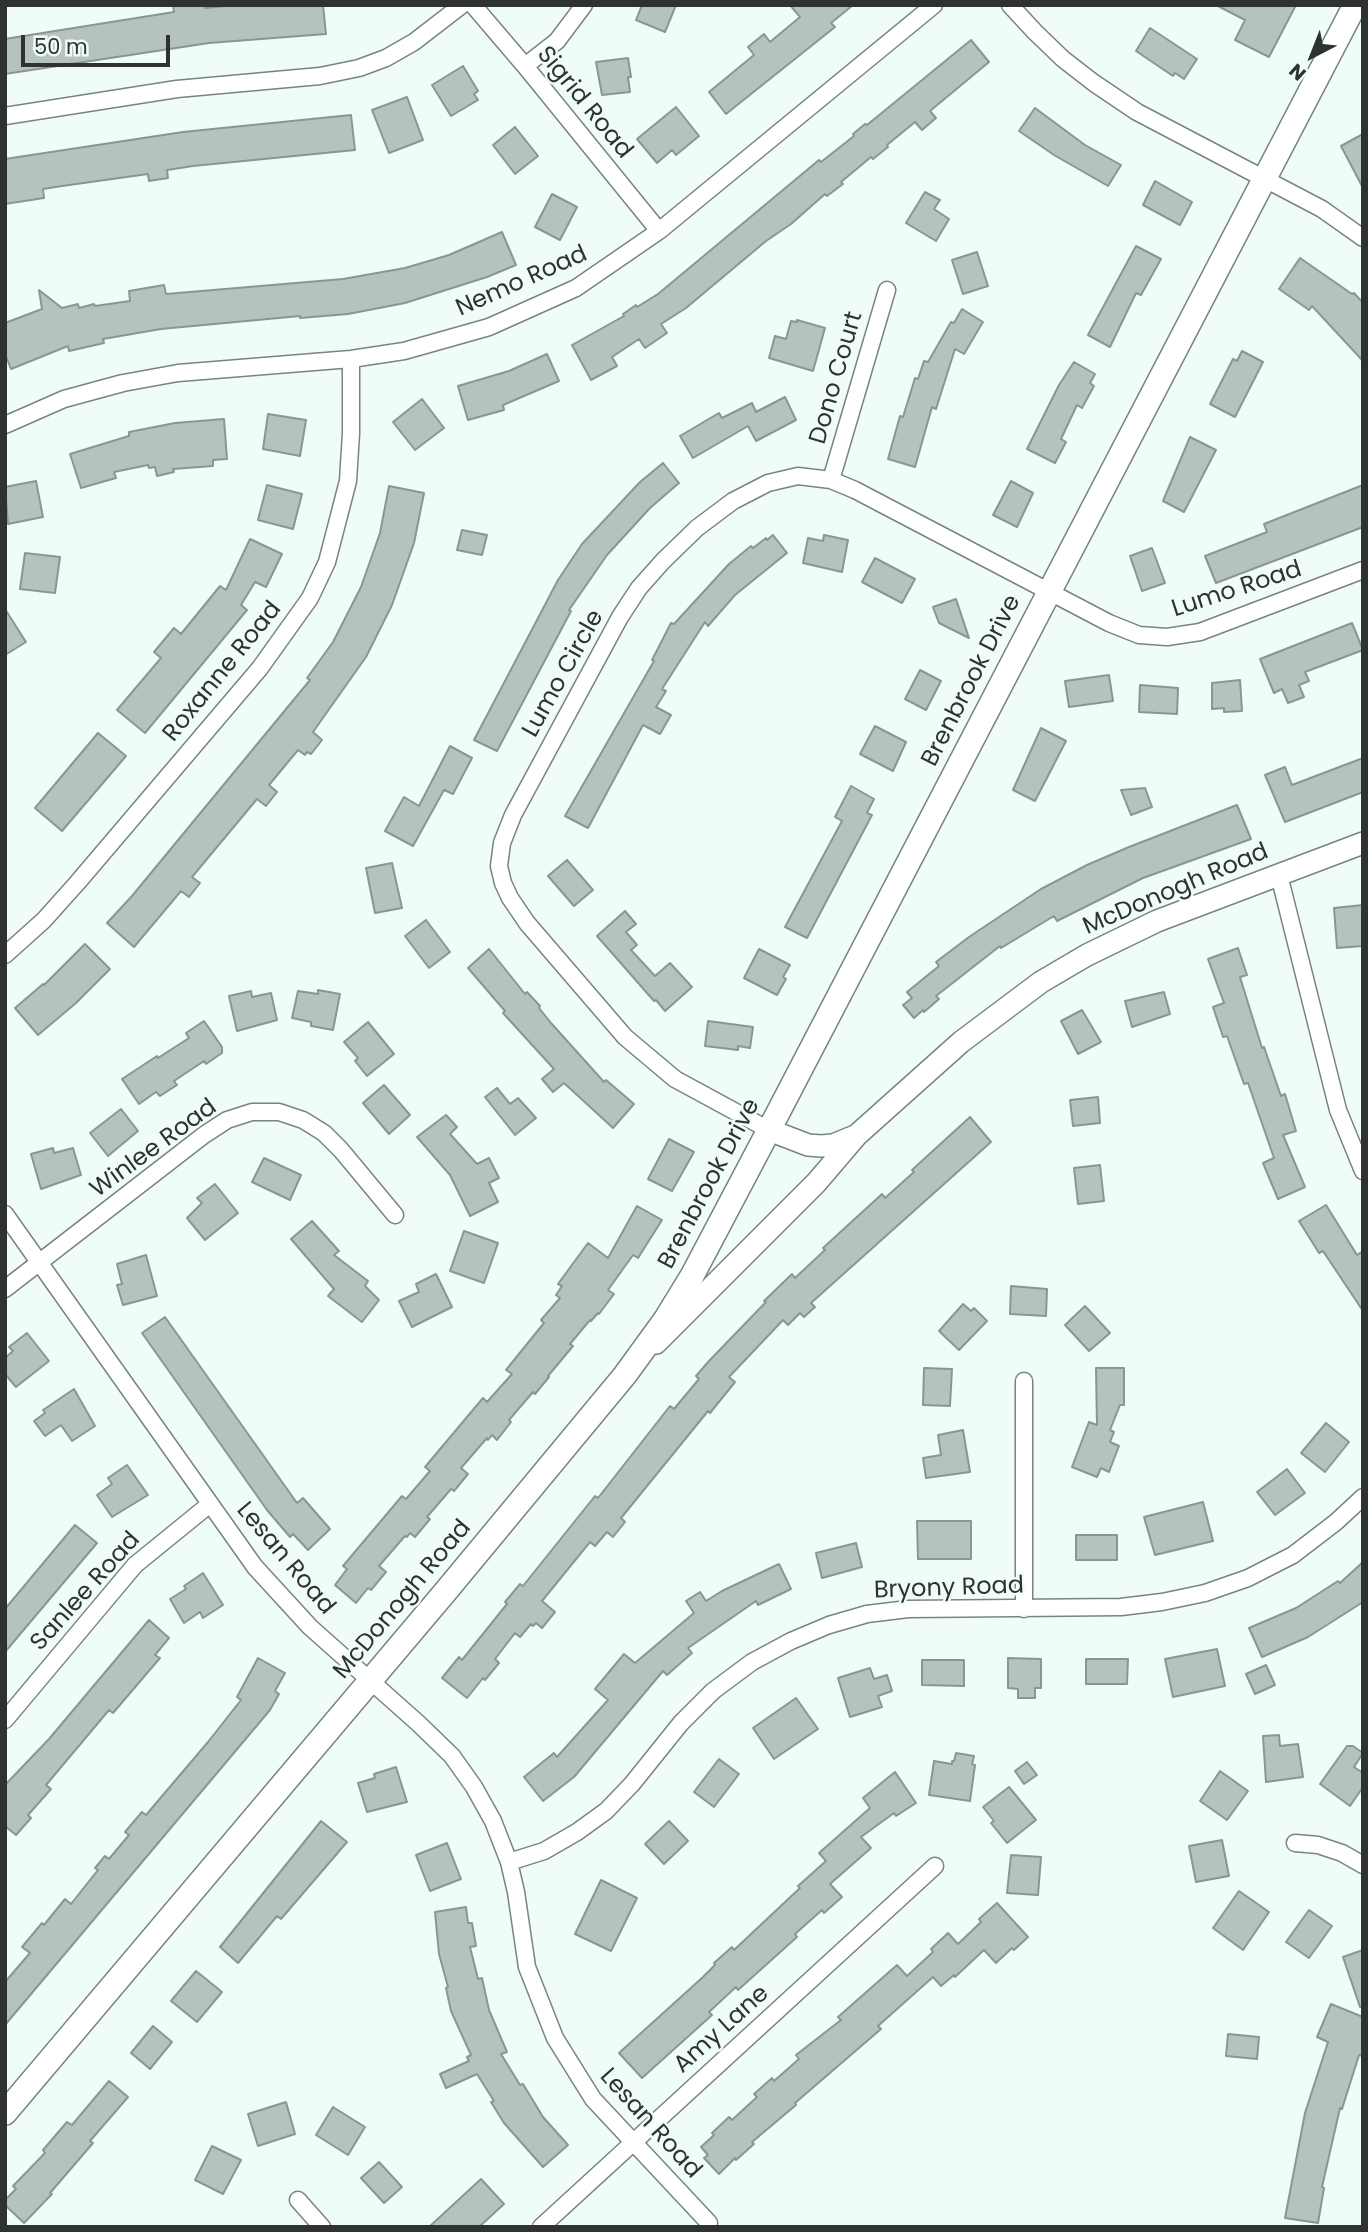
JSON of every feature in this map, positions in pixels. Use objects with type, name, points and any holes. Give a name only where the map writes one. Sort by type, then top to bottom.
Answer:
[{"type":"main road","name":"Brenbrook Drive","points":[[625,1375],[665,1320],[692,1276],[1355,5]]},
{"type":"main road","name":"McDonogh Road","points":[[5,2113],[625,1375]]},
{"type":"street","points":[[5,116],[177,89],[320,76],[359,68],[386,58],[414,42],[462,5]]},
{"type":"street","name":"Sigrid Road","points":[[473,5],[659,231]]},
{"type":"street","points":[[525,66],[557,40],[584,5]]},
{"type":"street","name":"Nemo Road","points":[[5,425],[64,400],[123,383],[178,373],[351,359],[404,351],[489,327],[576,288],[659,231],[934,5]]},
{"type":"street","points":[[1010,5],[1035,32],[1094,83],[1137,111],[1322,209],[1363,238]]},
{"type":"street","name":"Dono Court","points":[[831,480],[887,290]]},
{"type":"street","name":"Roxanne Road","points":[[5,955],[44,920],[78,882],[260,668],[310,598],[327,562],[348,481],[351,359]]},
{"type":"street","name":"Lumo Circle","points":[[769,1130],[676,1079],[625,1037],[527,923],[510,898],[499,866],[502,843],[513,815],[639,589],[697,528],[733,501],[768,484],[798,476],[831,480],[1049,591]]},
{"type":"street","name":"Lumo Road","points":[[1049,591],[1109,623],[1139,635],[1167,637],[1200,632],[1363,570]]},
{"type":"street","name":"McDonogh Road","points":[[625,1375],[816,1183],[857,1135],[961,1042],[1041,982],[1087,955],[1157,921],[1363,843]]},
{"type":"street","points":[[1279,875],[1338,1111],[1363,1171]]},
{"type":"street","name":"Winlee Road","points":[[5,1290],[204,1135],[227,1120],[252,1112],[279,1112],[303,1120],[324,1133],[395,1215]]},
{"type":"street","name":"McDonogh Road","points":[[769,1130],[807,1145],[821,1146],[833,1145],[857,1135]]},
{"type":"street","name":"Lesan Road","points":[[5,1214],[255,1567],[279,1596],[452,1756],[493,1821],[509,1862],[527,1967],[555,2038],[593,2099],[709,2223]]},
{"type":"street","points":[[1024,1381],[1024,1609]]},
{"type":"street","name":"Bryony Road","points":[[509,1862],[544,1851],[606,1811],[632,1784],[681,1723],[713,1691],[752,1662],[791,1641],[829,1625],[867,1614],[908,1609],[1121,1607],[1205,1593],[1248,1578],[1293,1555],[1363,1497]]},
{"type":"street","name":"Sanlee Road","points":[[5,1720],[135,1565],[210,1504]]},
{"type":"street","points":[[1295,1843],[1318,1845],[1342,1853],[1363,1865]]},
{"type":"street","name":"Amy Lane","points":[[541,2227],[935,1866]]},
{"type":"street","points":[[298,2200],[322,2227]]},
{"type":"building","points":[[173,5],[205,5],[205,8],[237,5],[323,5],[326,34],[209,43],[5,74],[5,39],[174,12]]},
{"type":"building","points":[[642,5],[676,5],[665,32],[636,20]]},
{"type":"building","points":[[790,5],[853,5],[831,23],[835,27],[726,114],[709,92],[754,55],[748,47],[764,34],[770,42],[800,17]]},
{"type":"building","points":[[1216,5],[1296,5],[1269,57],[1235,40],[1245,20]]},
{"type":"building","points":[[1150,28],[1197,59],[1184,79],[1175,73],[1173,76],[1136,51]]},
{"type":"building","points":[[971,40],[989,62],[930,111],[936,118],[922,130],[915,122],[887,145],[888,147],[873,159],[871,157],[841,182],[843,184],[827,196],[825,194],[686,308],[661,324],[667,333],[645,348],[639,339],[612,357],[617,366],[591,380],[572,345],[658,294],[819,160],[821,162],[854,136],[865,124]]},
{"type":"building","points":[[628,58],[630,92],[602,95],[596,62]]},
{"type":"building","points":[[463,66],[478,91],[474,94],[478,100],[451,116],[432,85]]},
{"type":"building","points":[[407,97],[423,140],[389,153],[372,110]]},
{"type":"building","points":[[676,107],[699,136],[676,155],[672,150],[657,163],[637,139]]},
{"type":"building","points":[[1035,108],[1085,145],[1121,165],[1108,186],[1019,131]]},
{"type":"building","points":[[351,115],[355,150],[193,166],[167,170],[168,178],[149,181],[148,174],[62,186],[43,189],[44,198],[5,204],[5,159],[183,132]]},
{"type":"building","points":[[515,127],[538,156],[515,174],[493,145]]},
{"type":"building","points":[[1363,134],[1363,188],[1341,146]]},
{"type":"building","points":[[1155,181],[1192,202],[1180,225],[1143,205]]},
{"type":"building","points":[[925,192],[940,200],[934,209],[949,219],[936,241],[906,223]]},
{"type":"building","points":[[552,194],[577,207],[560,240],[535,227]]},
{"type":"building","points":[[502,232],[516,265],[405,303],[348,314],[161,329],[103,339],[104,343],[69,351],[68,346],[11,369],[5,354],[5,323],[42,309],[39,290],[62,308],[78,304],[79,308],[130,301],[129,291],[164,285],[166,294],[343,279],[405,268],[449,255]]},
{"type":"building","points":[[1136,246],[1161,259],[1141,295],[1136,293],[1110,347],[1088,335]]},
{"type":"building","points":[[977,252],[988,286],[963,294],[952,260]]},
{"type":"building","points":[[1300,258],[1354,293],[1363,303],[1363,361],[1312,306],[1309,310],[1279,289]]},
{"type":"building","points":[[962,309],[983,322],[964,354],[955,349],[936,409],[932,407],[915,467],[888,459],[900,416],[903,417],[915,378],[918,379],[924,361],[928,362],[951,322],[954,323]]},
{"type":"building","points":[[797,320],[825,328],[813,371],[769,358],[775,336],[786,339],[791,321]]},
{"type":"building","points":[[1242,351],[1263,362],[1235,417],[1210,404],[1233,359],[1237,361]]},
{"type":"building","points":[[547,354],[559,381],[503,405],[504,410],[468,420],[458,386],[509,371]]},
{"type":"building","points":[[1074,362],[1095,374],[1090,383],[1094,386],[1082,408],[1077,405],[1061,439],[1066,442],[1055,463],[1027,449],[1059,385]]},
{"type":"building","points":[[785,397],[796,420],[756,441],[748,426],[693,458],[680,436],[719,413],[722,418],[752,403],[756,412]]},
{"type":"building","points":[[422,399],[444,428],[415,450],[393,422]]},
{"type":"building","points":[[268,414],[306,420],[300,456],[263,449]]},
{"type":"building","points":[[224,419],[227,459],[213,460],[213,466],[173,469],[174,472],[157,476],[155,467],[149,468],[148,465],[114,472],[116,478],[81,488],[70,454],[129,436],[129,432],[175,423]]},
{"type":"building","points":[[1190,437],[1216,450],[1184,512],[1163,501]]},
{"type":"building","points":[[663,463],[679,483],[650,508],[607,555],[569,610],[571,611],[497,751],[474,740],[558,580],[582,544],[640,482]]},
{"type":"building","points":[[36,481],[43,517],[8,524],[5,487]]},
{"type":"building","points":[[1011,481],[1033,493],[1017,527],[993,515]]},
{"type":"building","points":[[267,485],[302,494],[293,529],[258,520]]},
{"type":"building","points":[[1363,485],[1363,527],[1216,583],[1205,556],[1267,532],[1264,524]]},
{"type":"building","points":[[389,486],[424,493],[414,543],[392,605],[366,657],[313,732],[322,740],[311,754],[307,752],[305,755],[298,750],[269,785],[277,792],[266,806],[257,799],[192,877],[200,883],[189,897],[181,891],[134,947],[107,923],[310,680],[307,678],[333,642],[361,587],[380,533]]},
{"type":"building","points":[[462,530],[487,535],[482,555],[457,550]]},
{"type":"building","points":[[773,535],[787,553],[735,595],[708,626],[705,622],[662,689],[666,691],[656,707],[671,715],[660,734],[643,725],[588,828],[565,816],[654,661],[652,660],[671,623],[674,624],[729,564],[751,546],[753,548]]},
{"type":"building","points":[[824,535],[848,540],[842,572],[803,563],[808,538],[823,541]]},
{"type":"building","points":[[250,539],[282,554],[266,587],[255,582],[241,605],[247,610],[145,733],[117,710],[161,658],[154,652],[174,628],[181,634],[220,586],[226,590]]},
{"type":"building","points":[[1152,548],[1165,583],[1142,591],[1130,556]]},
{"type":"building","points":[[25,553],[60,557],[55,593],[20,589]]},
{"type":"building","points":[[875,558],[915,579],[902,603],[862,582]]},
{"type":"building","points":[[956,599],[969,638],[939,623],[933,607]]},
{"type":"building","points":[[5,609],[26,642],[5,655]]},
{"type":"building","points":[[1352,623],[1363,650],[1305,672],[1309,681],[1299,685],[1304,697],[1288,703],[1282,689],[1274,693],[1260,659]]},
{"type":"building","points":[[920,670],[941,681],[926,710],[905,699]]},
{"type":"building","points":[[1109,675],[1113,701],[1069,707],[1065,681]]},
{"type":"building","points":[[1240,680],[1242,711],[1224,712],[1224,708],[1212,709],[1212,683]]},
{"type":"building","points":[[1140,685],[1178,688],[1177,714],[1139,712]]},
{"type":"building","points":[[875,726],[906,742],[893,771],[860,754]]},
{"type":"building","points":[[1041,728],[1066,741],[1035,801],[1013,790]]},
{"type":"building","points":[[98,733],[126,756],[62,831],[35,808]]},
{"type":"building","points":[[450,746],[472,758],[453,794],[444,790],[413,846],[385,831],[404,797],[419,806]]},
{"type":"building","points":[[1363,758],[1363,792],[1285,822],[1265,775],[1285,767],[1292,785]]},
{"type":"building","points":[[851,786],[874,799],[867,813],[872,815],[807,938],[785,927],[842,821],[835,817]]},
{"type":"building","points":[[1145,788],[1152,807],[1131,815],[1121,790]]},
{"type":"building","points":[[1237,805],[1251,839],[1143,878],[1057,921],[1054,916],[1001,948],[1000,946],[936,996],[939,999],[914,1018],[903,1005],[912,998],[907,992],[939,966],[936,962],[1041,889],[1129,847]]},
{"type":"building","points":[[567,860],[593,890],[574,906],[548,876]]},
{"type":"building","points":[[392,863],[402,908],[375,913],[366,868]]},
{"type":"building","points":[[1363,905],[1363,946],[1337,948],[1334,908]]},
{"type":"building","points":[[625,911],[636,924],[626,932],[637,945],[631,950],[655,976],[670,963],[692,987],[665,1011],[597,936]]},
{"type":"building","points":[[426,920],[450,952],[429,968],[405,936]]},
{"type":"building","points":[[85,944],[110,969],[38,1035],[15,1008],[44,985]]},
{"type":"building","points":[[1238,948],[1247,975],[1240,977],[1262,1048],[1264,1047],[1281,1096],[1285,1094],[1296,1131],[1283,1135],[1305,1187],[1278,1199],[1263,1163],[1274,1158],[1248,1083],[1244,1084],[1227,1036],[1223,1037],[1213,1007],[1224,1003],[1208,959]]},
{"type":"building","points":[[489,949],[525,994],[527,992],[540,1006],[551,1023],[604,1082],[606,1080],[634,1104],[613,1128],[564,1083],[553,1092],[542,1079],[554,1069],[503,1013],[505,1011],[468,968]]},
{"type":"building","points":[[759,949],[790,965],[777,995],[744,978]]},
{"type":"building","points":[[318,990],[340,994],[333,1030],[311,1026],[311,1022],[292,1018],[298,991],[318,994]]},
{"type":"building","points":[[251,991],[252,997],[271,993],[277,1020],[237,1031],[229,996]]},
{"type":"building","points":[[1164,992],[1170,1014],[1132,1027],[1125,1001]]},
{"type":"building","points":[[1082,1010],[1101,1042],[1078,1054],[1061,1021]]},
{"type":"building","points":[[204,1021],[222,1047],[222,1053],[206,1064],[204,1061],[174,1081],[177,1085],[160,1096],[156,1092],[139,1104],[122,1079],[189,1038],[186,1033]]},
{"type":"building","points":[[708,1021],[753,1027],[750,1048],[738,1046],[738,1050],[705,1046]]},
{"type":"building","points":[[368,1022],[394,1054],[367,1076],[355,1061],[358,1058],[344,1042]]},
{"type":"building","points":[[384,1085],[410,1115],[389,1134],[363,1103]]},
{"type":"building","points":[[497,1088],[510,1104],[518,1098],[536,1118],[515,1135],[485,1097]]},
{"type":"building","points":[[1098,1097],[1100,1123],[1073,1126],[1070,1100]]},
{"type":"building","points":[[121,1109],[138,1131],[108,1156],[90,1133]]},
{"type":"building","points":[[446,1115],[457,1127],[450,1134],[477,1164],[489,1158],[499,1178],[489,1183],[498,1202],[470,1216],[450,1175],[417,1137]]},
{"type":"building","points":[[970,1117],[991,1142],[811,1303],[815,1307],[804,1317],[800,1313],[788,1325],[783,1320],[729,1377],[735,1382],[621,1518],[625,1522],[613,1537],[607,1532],[595,1546],[590,1542],[542,1601],[555,1612],[542,1628],[536,1623],[533,1626],[531,1624],[520,1637],[515,1633],[495,1659],[499,1663],[467,1698],[442,1678],[459,1657],[462,1660],[520,1584],[523,1586],[595,1496],[598,1498],[670,1406],[674,1409],[699,1379],[696,1376],[766,1302],[764,1301],[792,1274],[795,1278],[825,1250],[823,1248],[882,1194],[885,1198]]},
{"type":"building","points":[[669,1139],[694,1152],[672,1191],[648,1179]]},
{"type":"building","points":[[53,1148],[54,1153],[73,1148],[81,1175],[41,1189],[31,1154]]},
{"type":"building","points":[[264,1158],[301,1175],[290,1200],[252,1182]]},
{"type":"building","points":[[1100,1165],[1104,1201],[1078,1204],[1074,1168]]},
{"type":"building","points":[[215,1184],[238,1213],[205,1240],[187,1218],[202,1203],[197,1198]]},
{"type":"building","points":[[1326,1205],[1357,1255],[1363,1251],[1363,1311],[1323,1251],[1319,1253],[1299,1221]]},
{"type":"building","points":[[637,1206],[662,1220],[638,1258],[633,1255],[608,1290],[614,1294],[570,1344],[573,1346],[535,1394],[533,1392],[509,1420],[511,1422],[497,1440],[492,1435],[488,1440],[487,1438],[461,1468],[468,1474],[427,1517],[430,1519],[415,1537],[410,1533],[405,1536],[379,1566],[386,1572],[356,1603],[335,1585],[347,1569],[343,1566],[402,1496],[406,1499],[430,1471],[425,1467],[483,1398],[487,1402],[512,1374],[506,1370],[544,1323],[541,1320],[560,1298],[556,1295],[562,1286],[558,1284],[588,1243],[608,1258]]},
{"type":"building","points":[[312,1221],[339,1251],[334,1255],[368,1281],[365,1286],[379,1300],[362,1322],[328,1296],[334,1289],[291,1239]]},
{"type":"building","points":[[464,1231],[498,1243],[484,1283],[450,1271]]},
{"type":"building","points":[[146,1255],[157,1296],[123,1305],[117,1285],[122,1284],[117,1264]]},
{"type":"building","points":[[436,1274],[452,1307],[412,1327],[399,1301],[419,1292],[416,1284]]},
{"type":"building","points":[[1011,1286],[1047,1289],[1046,1316],[1010,1314]]},
{"type":"building","points":[[963,1304],[971,1311],[974,1308],[987,1321],[959,1350],[939,1331]]},
{"type":"building","points":[[1085,1306],[1110,1333],[1089,1351],[1065,1325]]},
{"type":"building","points":[[165,1317],[297,1503],[303,1498],[330,1529],[308,1550],[293,1534],[290,1537],[267,1510],[142,1333]]},
{"type":"building","points":[[27,1333],[49,1361],[16,1387],[5,1374],[5,1358],[13,1351],[9,1347]]},
{"type":"building","points":[[924,1368],[952,1369],[950,1406],[923,1405]]},
{"type":"building","points":[[1096,1368],[1124,1368],[1124,1405],[1120,1405],[1110,1430],[1114,1432],[1110,1442],[1119,1446],[1109,1472],[1101,1468],[1097,1477],[1072,1467],[1089,1422],[1097,1425]]},
{"type":"building","points":[[74,1389],[95,1426],[72,1441],[61,1425],[45,1436],[34,1421],[45,1413],[43,1410]]},
{"type":"building","points":[[1326,1423],[1349,1442],[1325,1472],[1301,1453]]},
{"type":"building","points":[[963,1430],[970,1472],[926,1478],[923,1458],[941,1455],[938,1435]]},
{"type":"building","points":[[127,1465],[148,1495],[112,1517],[97,1495],[112,1484],[108,1478]]},
{"type":"building","points":[[1287,1469],[1305,1493],[1275,1515],[1257,1492]]},
{"type":"building","points":[[1203,1502],[1213,1541],[1155,1555],[1144,1517]]},
{"type":"building","points":[[917,1521],[971,1521],[971,1559],[918,1559]]},
{"type":"building","points":[[75,1525],[97,1543],[5,1652],[5,1609]]},
{"type":"building","points":[[1076,1535],[1117,1535],[1117,1560],[1076,1560]]},
{"type":"building","points":[[856,1543],[862,1567],[822,1578],[816,1553]]},
{"type":"building","points":[[1363,1562],[1363,1602],[1308,1637],[1262,1657],[1249,1628],[1296,1608],[1338,1581],[1340,1583]]},
{"type":"building","points":[[779,1564],[791,1589],[758,1605],[756,1601],[688,1648],[692,1653],[667,1675],[663,1671],[574,1777],[543,1801],[524,1777],[554,1753],[557,1757],[608,1700],[595,1689],[624,1654],[635,1663],[694,1613],[686,1601],[700,1592],[706,1601]]},
{"type":"building","points":[[203,1573],[223,1605],[203,1618],[200,1612],[184,1623],[170,1599]]},
{"type":"building","points":[[149,1620],[169,1638],[155,1655],[160,1658],[113,1713],[109,1710],[46,1785],[51,1789],[28,1815],[31,1818],[16,1835],[5,1826],[5,1785],[49,1739]]},
{"type":"building","points":[[1217,1649],[1225,1686],[1173,1697],[1165,1659]]},
{"type":"building","points":[[258,1658],[285,1673],[275,1691],[279,1694],[270,1710],[5,2025],[5,1982],[30,1953],[22,1947],[65,1899],[71,1904],[98,1870],[95,1868],[105,1856],[109,1859],[129,1835],[125,1832],[142,1812],[146,1815],[208,1742],[241,1700],[237,1697]]},
{"type":"building","points":[[1008,1658],[1041,1659],[1041,1688],[1035,1688],[1035,1698],[1018,1698],[1018,1689],[1008,1688]]},
{"type":"building","points":[[1086,1659],[1128,1659],[1127,1684],[1086,1684]]},
{"type":"building","points":[[922,1660],[964,1660],[964,1686],[922,1685]]},
{"type":"building","points":[[1266,1665],[1275,1685],[1255,1694],[1246,1674]]},
{"type":"building","points":[[870,1668],[874,1679],[887,1675],[892,1691],[878,1696],[882,1707],[850,1717],[838,1678]]},
{"type":"building","points":[[796,1698],[818,1729],[774,1759],[753,1728]]},
{"type":"building","points":[[1279,1735],[1280,1746],[1298,1744],[1303,1777],[1266,1782],[1263,1736]]},
{"type":"building","points":[[1347,1746],[1353,1746],[1363,1753],[1354,1767],[1363,1773],[1363,1787],[1350,1806],[1320,1784]]},
{"type":"building","points":[[956,1753],[974,1756],[970,1801],[929,1795],[934,1761],[952,1764]]},
{"type":"building","points":[[719,1759],[739,1774],[714,1807],[694,1792]]},
{"type":"building","points":[[1027,1762],[1037,1775],[1024,1784],[1015,1771]]},
{"type":"building","points":[[396,1767],[407,1802],[367,1812],[358,1783]]},
{"type":"building","points":[[1220,1771],[1248,1791],[1227,1820],[1200,1801]]},
{"type":"building","points":[[895,1772],[916,1803],[896,1816],[894,1813],[861,1837],[871,1848],[830,1884],[842,1897],[824,1913],[822,1910],[795,1934],[797,1937],[738,1990],[736,1987],[709,2012],[712,2015],[642,2078],[619,2053],[703,1977],[714,1963],[732,1947],[734,1950],[800,1888],[798,1886],[826,1861],[819,1853],[870,1808],[863,1798]]},
{"type":"building","points":[[1009,1787],[1036,1820],[1007,1843],[991,1823],[994,1821],[983,1807]]},
{"type":"building","points":[[321,1821],[347,1842],[281,1919],[277,1916],[238,1963],[220,1947]]},
{"type":"building","points":[[669,1821],[688,1841],[664,1864],[645,1844]]},
{"type":"building","points":[[1222,1840],[1229,1876],[1196,1882],[1189,1846]]},
{"type":"building","points":[[447,1843],[461,1879],[430,1891],[416,1855]]},
{"type":"building","points":[[1011,1855],[1041,1857],[1038,1895],[1007,1893]]},
{"type":"building","points":[[601,1880],[637,1898],[611,1951],[575,1934]]},
{"type":"building","points":[[1239,1891],[1269,1912],[1243,1950],[1213,1928]]},
{"type":"building","points":[[997,1903],[1028,1937],[1014,1950],[1012,1948],[996,1963],[984,1950],[941,1986],[933,1977],[878,2026],[881,2029],[795,2103],[796,2105],[719,2174],[704,2158],[708,2155],[701,2147],[714,2135],[712,2133],[729,2117],[732,2120],[757,2097],[754,2094],[799,2059],[796,2055],[841,2020],[838,2017],[897,1965],[907,1976],[933,1952],[931,1949],[948,1933],[958,1944]]},
{"type":"building","points":[[466,1907],[476,1946],[470,1947],[478,1979],[482,1978],[489,2010],[507,2052],[501,2054],[543,2117],[568,2145],[543,2167],[504,2123],[477,2074],[446,2088],[440,2074],[469,2061],[467,2057],[471,2055],[451,2011],[439,1954],[435,1912]]},
{"type":"building","points":[[1309,1910],[1332,1926],[1309,1958],[1286,1942]]},
{"type":"building","points":[[1363,1950],[1363,2007],[1360,2007],[1343,1957]]},
{"type":"building","points":[[196,1971],[222,1992],[197,2022],[171,2001]]},
{"type":"building","points":[[1331,2004],[1363,2017],[1363,2056],[1359,2055],[1342,2109],[1340,2108],[1322,2187],[1318,2223],[1285,2218],[1305,2113],[1328,2042],[1317,2037]]},
{"type":"building","points":[[153,2026],[172,2042],[150,2069],[131,2053]]},
{"type":"building","points":[[1228,2034],[1259,2037],[1257,2059],[1226,2056]]},
{"type":"building","points":[[109,2081],[128,2097],[90,2141],[93,2143],[50,2193],[52,2194],[24,2223],[5,2205],[5,2200],[16,2189],[13,2186],[45,2153],[43,2150],[67,2122],[72,2125]]},
{"type":"building","points":[[286,2102],[295,2134],[258,2146],[248,2114]]},
{"type":"building","points":[[333,2107],[365,2127],[348,2155],[316,2135]]},
{"type":"building","points":[[212,2146],[241,2160],[223,2194],[195,2180]]},
{"type":"building","points":[[379,2162],[402,2187],[384,2203],[361,2178]]},
{"type":"building","points":[[481,2179],[504,2204],[479,2227],[429,2227]]}]
